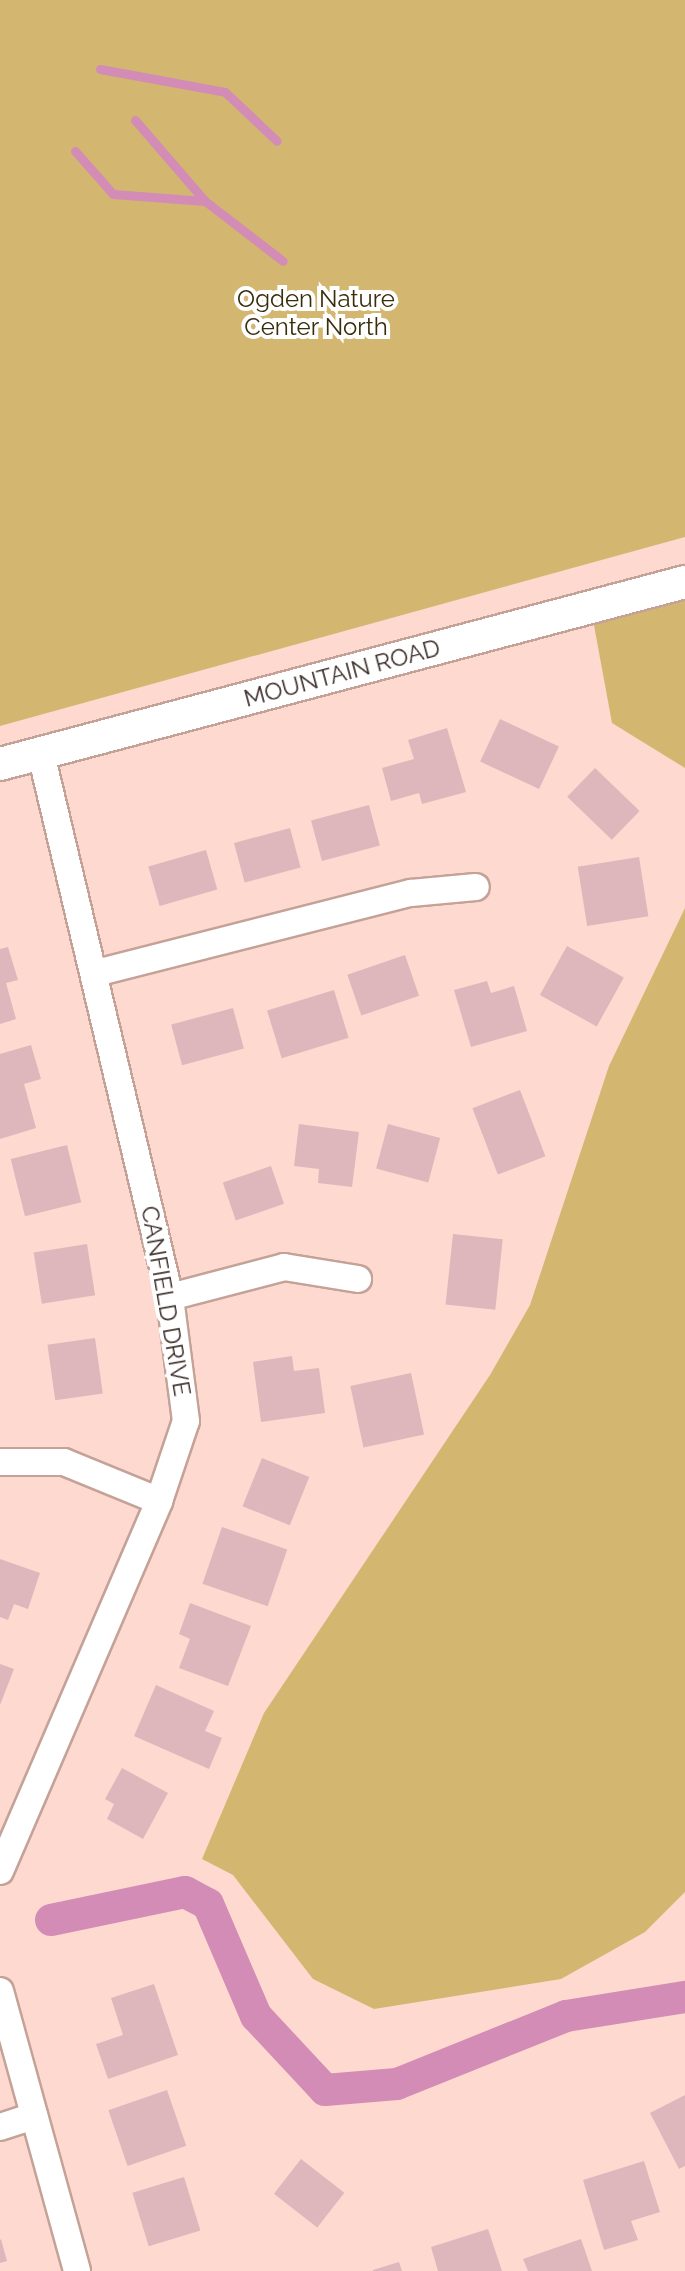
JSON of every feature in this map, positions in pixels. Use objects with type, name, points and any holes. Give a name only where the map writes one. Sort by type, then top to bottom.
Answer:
[{"type":"street","name":"MOUNTAIN ROAD","points":[[0,764],[685,582]]},
{"type":"street","name":"CANFIELD DRIVE","points":[[0,1871],[159,1501],[186,1421],[170,1297],[96,973],[41,754]]},
{"type":"street","points":[[96,973],[411,893],[476,887]]},
{"type":"street","points":[[170,1297],[284,1267],[358,1279]]},
{"type":"street","points":[[0,1462],[64,1462],[159,1501]]},
{"type":"street","points":[[0,1991],[77,2271]]},
{"type":"street","points":[[0,2127],[34,2116]]},
{"type":"green space","name":"Ogden Nature Center North","points":[[0,0],[685,0],[685,537],[0,726]]},
{"type":"green space","points":[[685,595],[685,768],[612,723],[593,620]]},
{"type":"green space","points":[[685,908],[685,1892],[645,1932],[561,1979],[374,2009],[313,1979],[233,1875],[202,1859],[264,1713],[490,1375],[530,1305],[609,1066]]},
{"type":"building","points":[[500,719],[559,746],[539,789],[480,762]]},
{"type":"building","points":[[447,728],[466,792],[422,804],[419,793],[391,801],[382,768],[414,759],[408,740]]},
{"type":"building","points":[[595,768],[640,811],[612,840],[567,797]]},
{"type":"building","points":[[369,805],[380,846],[322,861],[311,821]]},
{"type":"building","points":[[290,828],[301,868],[245,883],[234,843]]},
{"type":"building","points":[[206,850],[217,889],[160,906],[148,867]]},
{"type":"building","points":[[639,857],[648,916],[587,926],[578,867]]},
{"type":"building","points":[[567,946],[624,978],[597,1026],[540,995]]},
{"type":"building","points":[[8,947],[18,980],[6,983],[16,1019],[0,1024],[0,949]]},
{"type":"building","points":[[405,955],[419,996],[361,1016],[347,975]]},
{"type":"building","points":[[487,981],[491,993],[514,986],[527,1031],[471,1047],[454,990]]},
{"type":"building","points":[[334,990],[349,1038],[282,1058],[267,1010]]},
{"type":"building","points":[[233,1008],[244,1049],[182,1065],[171,1025]]},
{"type":"building","points":[[31,1045],[41,1079],[24,1084],[36,1128],[0,1139],[0,1054]]},
{"type":"building","points":[[520,1090],[545,1156],[498,1175],[472,1108]]},
{"type":"building","points":[[299,1124],[359,1132],[352,1187],[318,1183],[319,1169],[294,1166]]},
{"type":"building","points":[[388,1124],[440,1138],[428,1182],[376,1168]]},
{"type":"building","points":[[67,1145],[81,1202],[25,1216],[11,1159]]},
{"type":"building","points":[[271,1166],[284,1204],[236,1220],[223,1183]]},
{"type":"building","points":[[453,1234],[503,1239],[495,1310],[446,1305]]},
{"type":"building","points":[[87,1244],[95,1295],[42,1304],[34,1252]]},
{"type":"building","points":[[95,1338],[103,1393],[55,1400],[47,1345]]},
{"type":"building","points":[[292,1356],[294,1371],[319,1368],[325,1413],[261,1422],[253,1362]]},
{"type":"building","points":[[411,1373],[424,1435],[363,1448],[350,1386]]},
{"type":"building","points":[[262,1458],[309,1477],[290,1525],[243,1506]]},
{"type":"building","points":[[222,1527],[287,1549],[268,1606],[202,1584]]},
{"type":"building","points":[[0,1559],[40,1573],[28,1609],[14,1604],[8,1620],[0,1617]]},
{"type":"building","points":[[190,1603],[251,1626],[228,1686],[179,1668],[190,1639],[179,1634]]},
{"type":"building","points":[[0,1664],[14,1669],[0,1705]]},
{"type":"building","points":[[156,1685],[214,1711],[205,1731],[222,1738],[209,1769],[134,1736]]},
{"type":"building","points":[[122,1768],[168,1793],[143,1839],[107,1819],[114,1804],[105,1799]]},
{"type":"building","points":[[154,1984],[178,2055],[108,2079],[96,2044],[123,2035],[111,1998]]},
{"type":"building","points":[[167,2090],[186,2146],[128,2166],[108,2110]]},
{"type":"building","points":[[685,2095],[685,2166],[679,2169],[650,2113]]},
{"type":"building","points":[[301,2159],[344,2193],[317,2228],[274,2194]]},
{"type":"building","points":[[644,2161],[660,2212],[631,2221],[638,2240],[604,2250],[583,2180]]},
{"type":"building","points":[[184,2177],[200,2231],[149,2246],[132,2193]]},
{"type":"building","points":[[488,2229],[502,2271],[438,2271],[431,2247]]},
{"type":"building","points":[[581,2239],[592,2271],[528,2271],[523,2259]]},
{"type":"building","points":[[0,2240],[7,2261],[0,2263]]},
{"type":"building","points":[[399,2262],[402,2271],[373,2271],[373,2270]]},
{"type":"waterway","points":[[100,69],[225,92],[277,141]]},
{"type":"waterway","points":[[135,120],[205,201]]},
{"type":"waterway","points":[[75,151],[113,194],[205,201],[283,261]]},
{"type":"waterway","points":[[51,1920],[185,1892],[208,1904],[256,2016],[325,2090],[397,2084],[566,2016],[685,1997]]}]
